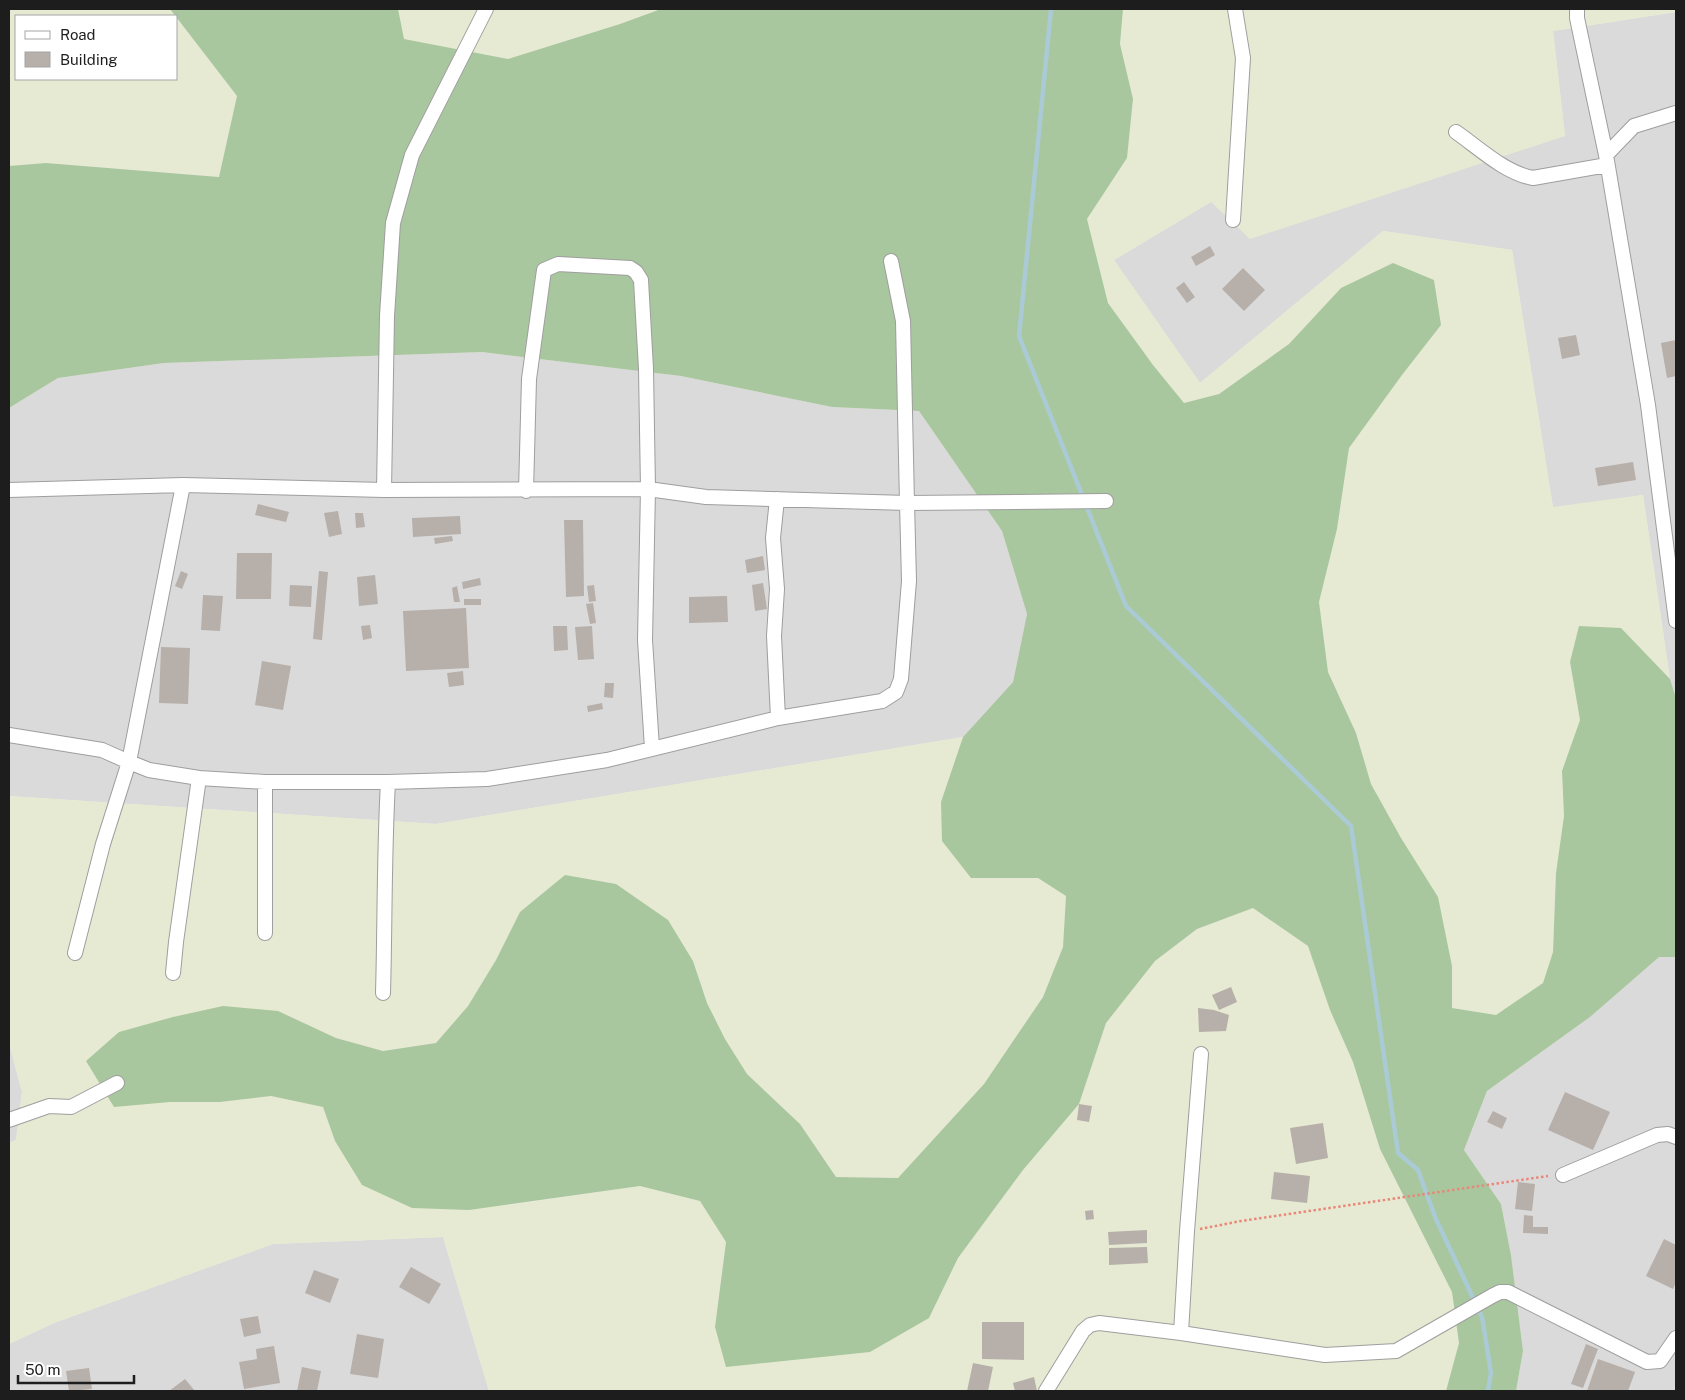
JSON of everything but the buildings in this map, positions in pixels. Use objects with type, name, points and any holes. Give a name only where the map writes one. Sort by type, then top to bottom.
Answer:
[{"type":"street","points":[[384,490],[387,316],[393,224],[412,155],[486,9]]},
{"type":"street","points":[[1232,220],[1243,58],[1236,9]]},
{"type":"street","points":[[1577,9],[1577,18],[1606,160],[1648,405],[1676,621]]},
{"type":"street","points":[[1456,132],[1488,156],[1524,176],[1533,178],[1606,160],[1634,126],[1676,114]]},
{"type":"street","points":[[9,735],[102,750],[149,770],[199,778],[265,782],[388,782],[487,779],[607,760],[778,718],[882,701],[896,692],[901,679],[909,581],[903,321],[891,262]]},
{"type":"street","points":[[526,491],[530,369],[544,270],[558,264],[630,268],[636,272],[640,280],[646,369],[648,489],[645,549],[645,640],[652,748]]},
{"type":"street","points":[[75,953],[103,844],[128,762],[183,485]]},
{"type":"street","points":[[9,490],[183,485],[384,490],[526,491],[648,489],[706,497],[907,503],[1106,501]]},
{"type":"street","points":[[777,499],[773,538],[777,589],[774,636],[778,718]]},
{"type":"street","points":[[173,973],[199,778]]},
{"type":"street","points":[[265,782],[265,933]]},
{"type":"street","points":[[383,993],[386,906],[384,862],[388,782]]},
{"type":"street","points":[[1181,1333],[1201,1054]]},
{"type":"street","points":[[9,1120],[49,1106],[71,1107],[116,1084]]},
{"type":"street","points":[[1563,1174],[1657,1134],[1668,1134],[1676,1137]]},
{"type":"street","points":[[1046,1391],[1083,1331],[1090,1325],[1099,1323],[1181,1333],[1325,1355],[1396,1351],[1492,1296],[1500,1292],[1508,1292],[1648,1362],[1660,1361],[1676,1338]]},
{"type":"path","points":[[1187,1231],[1563,1174]]},
{"type":"shaded area","points":[[1676,12],[1676,698],[1670,679],[1643,495],[1553,508],[1512,250],[1383,231],[1200,383],[1114,260],[1211,202],[1565,136],[1553,31]]},
{"type":"shaded area","points":[[482,352],[681,376],[832,407],[919,411],[1002,531],[1027,614],[1013,682],[963,737],[436,824],[9,796],[9,408],[58,378],[164,363]]},
{"type":"shaded area","points":[[9,796],[10,1047],[22,1092],[16,1140],[9,1143]]},
{"type":"shaded area","points":[[1659,956],[1676,957],[1676,1391],[1516,1391],[1523,1351],[1511,1255],[1501,1204],[1464,1150],[1487,1091],[1590,1017]]},
{"type":"shaded area","points":[[443,1237],[489,1391],[9,1391],[9,1344],[54,1323],[273,1244]]},
{"type":"green space","points":[[9,9],[170,9],[175,15],[15,15],[15,80],[178,80],[178,20],[237,96],[219,177],[46,163],[9,166]]},
{"type":"green space","points":[[170,9],[398,9],[404,39],[508,59],[620,24],[661,9],[1123,9],[1120,44],[1133,99],[1127,158],[1087,219],[1108,303],[1153,365],[1184,403],[1219,394],[1289,344],[1341,288],[1393,263],[1434,280],[1441,325],[1349,448],[1337,529],[1319,602],[1328,672],[1356,733],[1371,784],[1401,838],[1438,897],[1452,966],[1452,1008],[1496,1015],[1543,983],[1553,952],[1556,873],[1564,816],[1562,771],[1580,720],[1570,662],[1579,626],[1621,628],[1670,679],[1676,698],[1676,957],[1659,957],[1590,1017],[1487,1091],[1464,1150],[1501,1204],[1511,1255],[1523,1351],[1516,1391],[1446,1391],[1459,1343],[1452,1292],[1380,1149],[1353,1062],[1330,1010],[1308,946],[1253,908],[1197,929],[1155,961],[1106,1023],[1079,1104],[1023,1170],[958,1258],[929,1318],[870,1352],[726,1367],[715,1327],[726,1242],[700,1201],[640,1186],[469,1210],[412,1208],[362,1185],[335,1141],[323,1107],[271,1096],[220,1102],[170,1102],[114,1107],[86,1061],[119,1032],[223,1006],[278,1011],[336,1038],[383,1051],[436,1043],[468,1006],[496,960],[520,912],[565,875],[616,884],[668,920],[693,961],[707,1003],[725,1039],[747,1074],[800,1124],[836,1177],[898,1178],[984,1084],[1043,997],[1063,947],[1066,896],[1038,878],[971,878],[942,841],[941,802],[963,737],[1013,682],[1027,614],[1002,531],[919,411],[832,407],[681,376],[482,352],[164,363],[58,378],[9,408],[9,166],[46,163],[219,177],[237,96],[178,19],[178,15],[175,15]]},
{"type":"green space","points":[[398,9],[661,9],[620,24],[508,59],[404,39]]},
{"type":"green space","points":[[1123,9],[1676,9],[1676,12],[1553,31],[1565,136],[1250,239],[1211,202],[1114,260],[1200,383],[1383,231],[1512,250],[1553,507],[1643,495],[1670,679],[1621,628],[1570,662],[1580,720],[1562,771],[1564,816],[1556,873],[1553,952],[1543,983],[1496,1015],[1452,1008],[1452,966],[1401,838],[1371,784],[1356,733],[1328,672],[1319,602],[1337,529],[1349,448],[1441,325],[1341,288],[1289,344],[1219,394],[1184,403],[1153,365],[1108,303],[1087,219],[1127,158],[1133,99],[1120,44]]},
{"type":"green space","points":[[963,737],[941,802],[971,878],[1038,878],[1066,896],[1063,947],[1043,997],[984,1084],[898,1178],[836,1177],[800,1124],[747,1074],[725,1039],[707,1003],[693,961],[496,960],[468,1006],[436,1043],[383,1051],[336,1038],[278,1011],[170,1102],[220,1102],[271,1096],[323,1107],[335,1141],[509,1205],[640,1186],[700,1201],[726,1242],[715,1327],[929,1318],[958,1258],[1023,1170],[1079,1104],[1106,1023],[1155,961],[1197,929],[1253,908],[1308,945],[1330,1010],[1353,1062],[1380,1149],[1452,1292],[1459,1343],[1446,1391],[489,1391],[443,1237],[273,1244],[54,1323],[9,1344],[9,1143],[16,1140],[22,1092],[10,1047],[9,796],[436,824]]},
{"type":"waterway","points":[[1051,9],[1019,336],[1126,606],[1351,826],[1398,1153],[1418,1170],[1435,1217],[1482,1317],[1491,1373],[1488,1391]]}]
